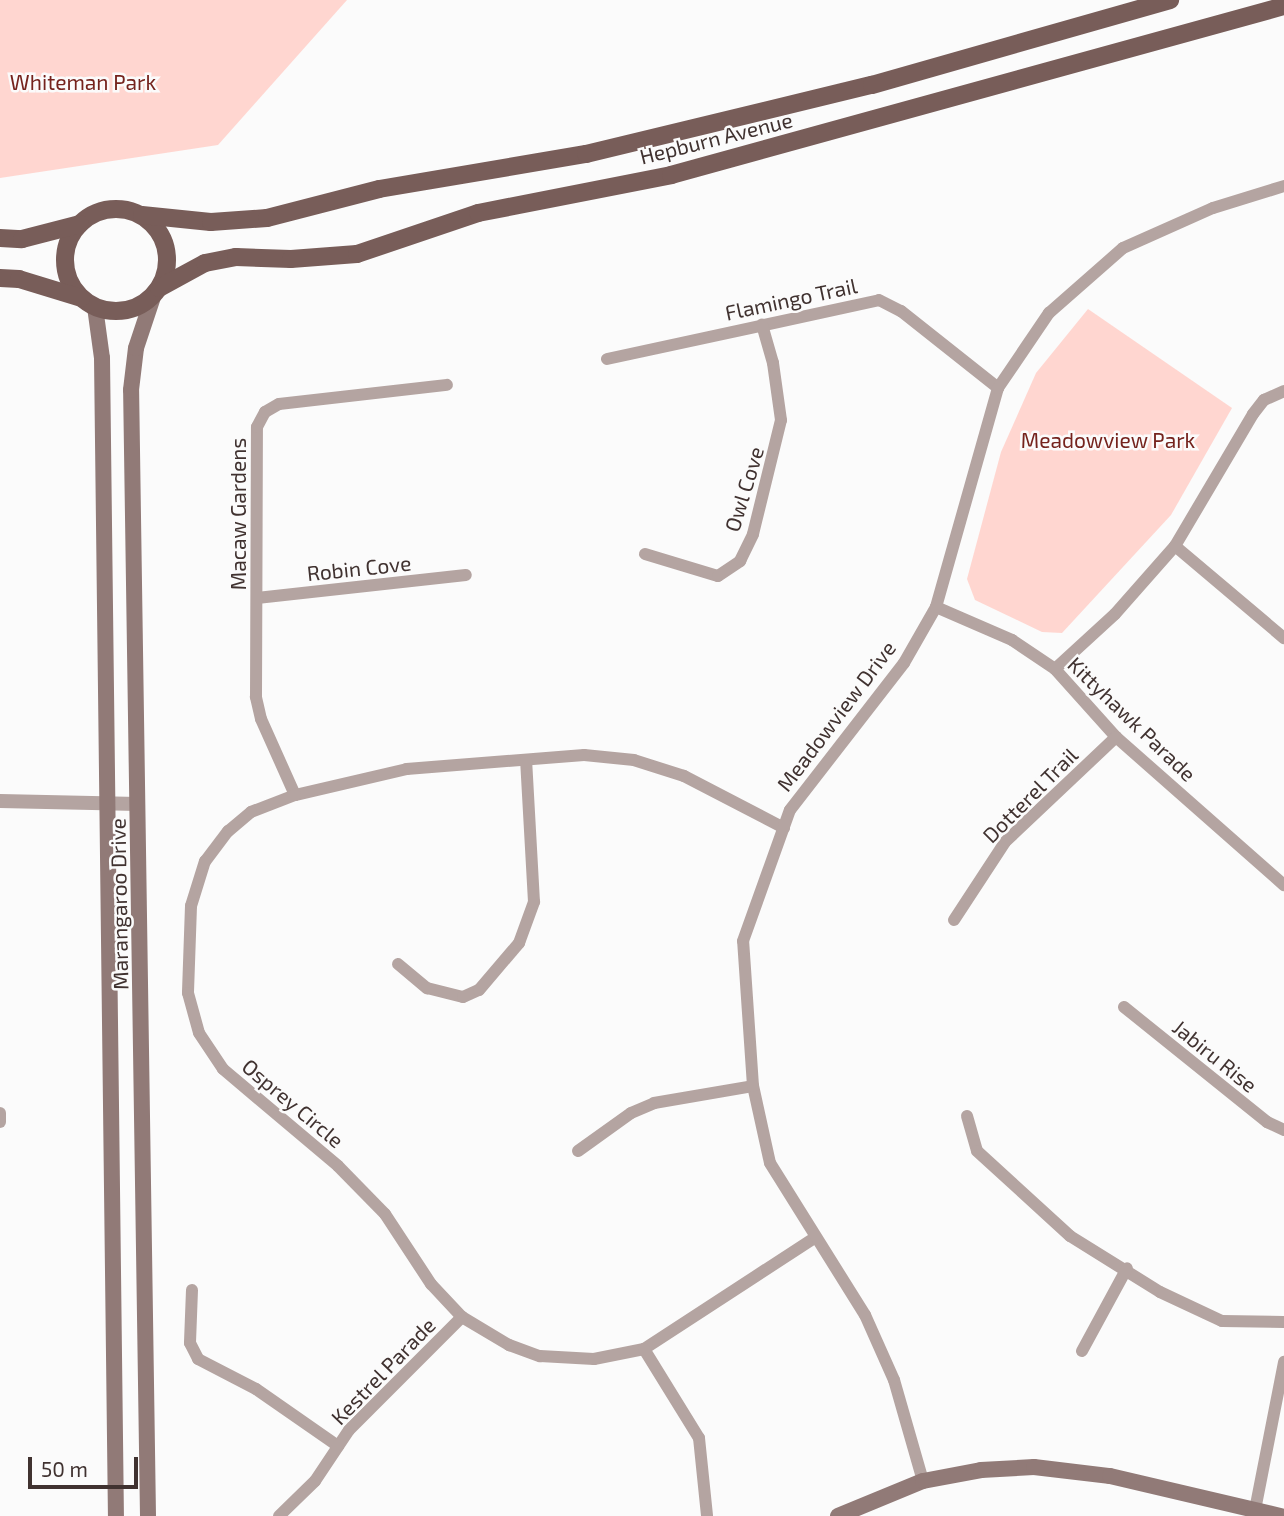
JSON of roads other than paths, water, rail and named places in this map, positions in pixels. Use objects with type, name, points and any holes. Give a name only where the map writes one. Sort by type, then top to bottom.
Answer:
[{"type":"main road","name":"Hepburn Avenue","points":[[142,215],[211,222],[267,218],[379,189],[586,154],[885,82],[1170,0]]},
{"type":"main road","name":"Hepburn Avenue","points":[[157,291],[205,263],[236,257],[292,259],[357,254],[478,213],[671,175],[1284,6]]},
{"type":"main road","points":[[0,238],[22,239],[80,224],[114,208],[142,215],[165,243],[167,262],[157,291],[122,311],[88,303],[19,279],[0,278]]},
{"type":"main road","points":[[80,224],[68,241],[65,261],[69,281],[88,303]]},
{"type":"main road","name":"Marangaroo Drive","points":[[148,1516],[131,390],[136,348],[157,291]]},
{"type":"main road","name":"Marangaroo Drive","points":[[88,303],[102,349],[116,1516]]},
{"type":"main road","points":[[838,1516],[923,1481],[981,1470],[1085,1472],[1280,1516]]},
{"type":"street","name":"Meadowview Drive","points":[[923,1481],[890,1370],[864,1315],[813,1240],[770,1163],[753,1086],[743,941],[790,810],[904,663],[936,607],[998,388],[1049,313],[1123,248],[1213,208],[1284,186]]},
{"type":"street","name":"Flamingo Trail","points":[[607,359],[879,300],[901,311],[998,388]]},
{"type":"street","name":"Owl Cove","points":[[645,554],[718,576],[740,561],[754,534],[781,421],[774,363],[762,325]]},
{"type":"street","name":"Macaw Gardens","points":[[295,795],[258,708],[257,427],[265,412],[279,404],[447,385]]},
{"type":"street","points":[[1055,669],[1115,614],[1175,546],[1253,414],[1265,400],[1284,391]]},
{"type":"street","points":[[1175,546],[1284,638]]},
{"type":"street","name":"Robin Cove","points":[[257,598],[466,575]]},
{"type":"street","name":"Kittyhawk Parade","points":[[936,607],[1012,640],[1055,669],[1116,737],[1284,885]]},
{"type":"street","name":"Dotterel Trail","points":[[954,920],[1005,842],[1116,737]]},
{"type":"street","name":"Osprey Circle","points":[[784,828],[684,775],[634,760],[584,755],[407,769],[295,795],[251,812],[228,831],[205,861],[191,906],[188,993],[199,1033],[223,1069],[338,1166],[384,1214],[431,1284],[462,1317],[509,1345],[540,1356],[593,1359],[644,1349],[813,1240]]},
{"type":"street","points":[[398,964],[427,988],[463,998],[479,990],[519,943],[534,902],[526,760]]},
{"type":"street","points":[[0,802],[138,804]]},
{"type":"street","name":"Jabiru Rise","points":[[1124,1007],[1267,1122],[1284,1130]]},
{"type":"street","points":[[578,1151],[631,1113],[654,1103],[753,1086]]},
{"type":"street","points":[[0,1112],[0,1122]]},
{"type":"street","points":[[967,1116],[977,1151],[1070,1236],[1128,1268],[1160,1292],[1222,1321],[1284,1322]]},
{"type":"street","points":[[1082,1351],[1128,1268]]},
{"type":"street","points":[[192,1290],[190,1343],[198,1359],[256,1389],[338,1446]]},
{"type":"street","name":"Kestrel Parade","points":[[279,1516],[315,1481],[349,1430],[462,1317]]},
{"type":"street","points":[[644,1349],[699,1438],[707,1516]]},
{"type":"street","points":[[1255,1510],[1284,1362]]},
{"type":"park label","name":"Whiteman Park","points":[[83,82]]},
{"type":"park label","name":"Meadowview Park","points":[[1108,440]]}]
